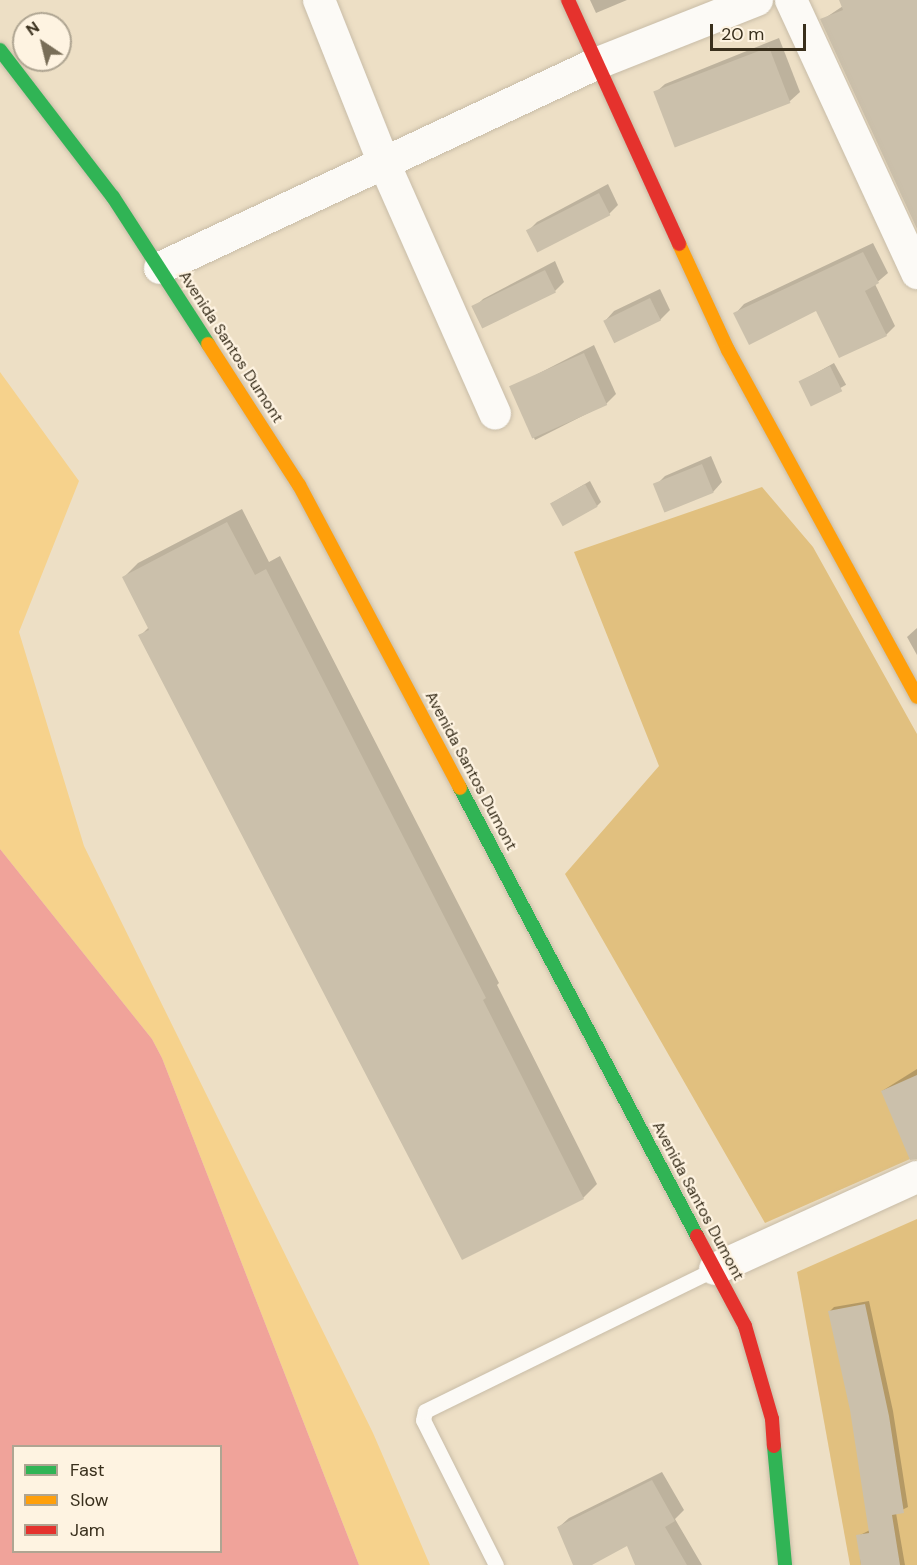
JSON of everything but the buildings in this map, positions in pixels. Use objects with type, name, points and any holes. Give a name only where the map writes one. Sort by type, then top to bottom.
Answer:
[{"type":"main road","points":[[568,0],[728,350],[917,697]]},
{"type":"main road","name":"Avenida Santos Dumont","points":[[0,50],[113,197],[299,485],[745,1326],[762,1375],[772,1419],[785,1565]]},
{"type":"street","points":[[319,0],[384,163],[495,414]]},
{"type":"street","points":[[160,268],[598,63],[757,0]]},
{"type":"street","points":[[791,0],[917,273]]},
{"type":"street","points":[[715,1269],[917,1177]]},
{"type":"lane","points":[[496,1565],[423,1420],[425,1411],[715,1269]]},
{"type":"shaded area","points":[[0,372],[79,481],[19,632],[84,846],[373,1433],[430,1565],[359,1565],[162,1058],[152,1039],[0,849]]},
{"type":"shaded area","points":[[762,487],[813,547],[917,734],[917,1156],[765,1223],[565,874],[659,766],[574,552]]},
{"type":"shaded area","points":[[0,849],[152,1039],[162,1058],[359,1565],[0,1565]]},
{"type":"shaded area","points":[[917,1219],[917,1565],[850,1565],[797,1272]]},
{"type":"traffic: fast","points":[[0,50],[113,197],[208,344]]},
{"type":"traffic: fast","points":[[460,788],[697,1236]]},
{"type":"traffic: fast","points":[[774,1446],[785,1565]]},
{"type":"traffic: slow","points":[[679,244],[728,350],[917,697]]},
{"type":"traffic: slow","points":[[208,344],[299,485],[460,788]]},
{"type":"traffic: jam","points":[[568,0],[679,244]]},
{"type":"traffic: jam","points":[[697,1236],[745,1326],[772,1419],[774,1446]]}]
